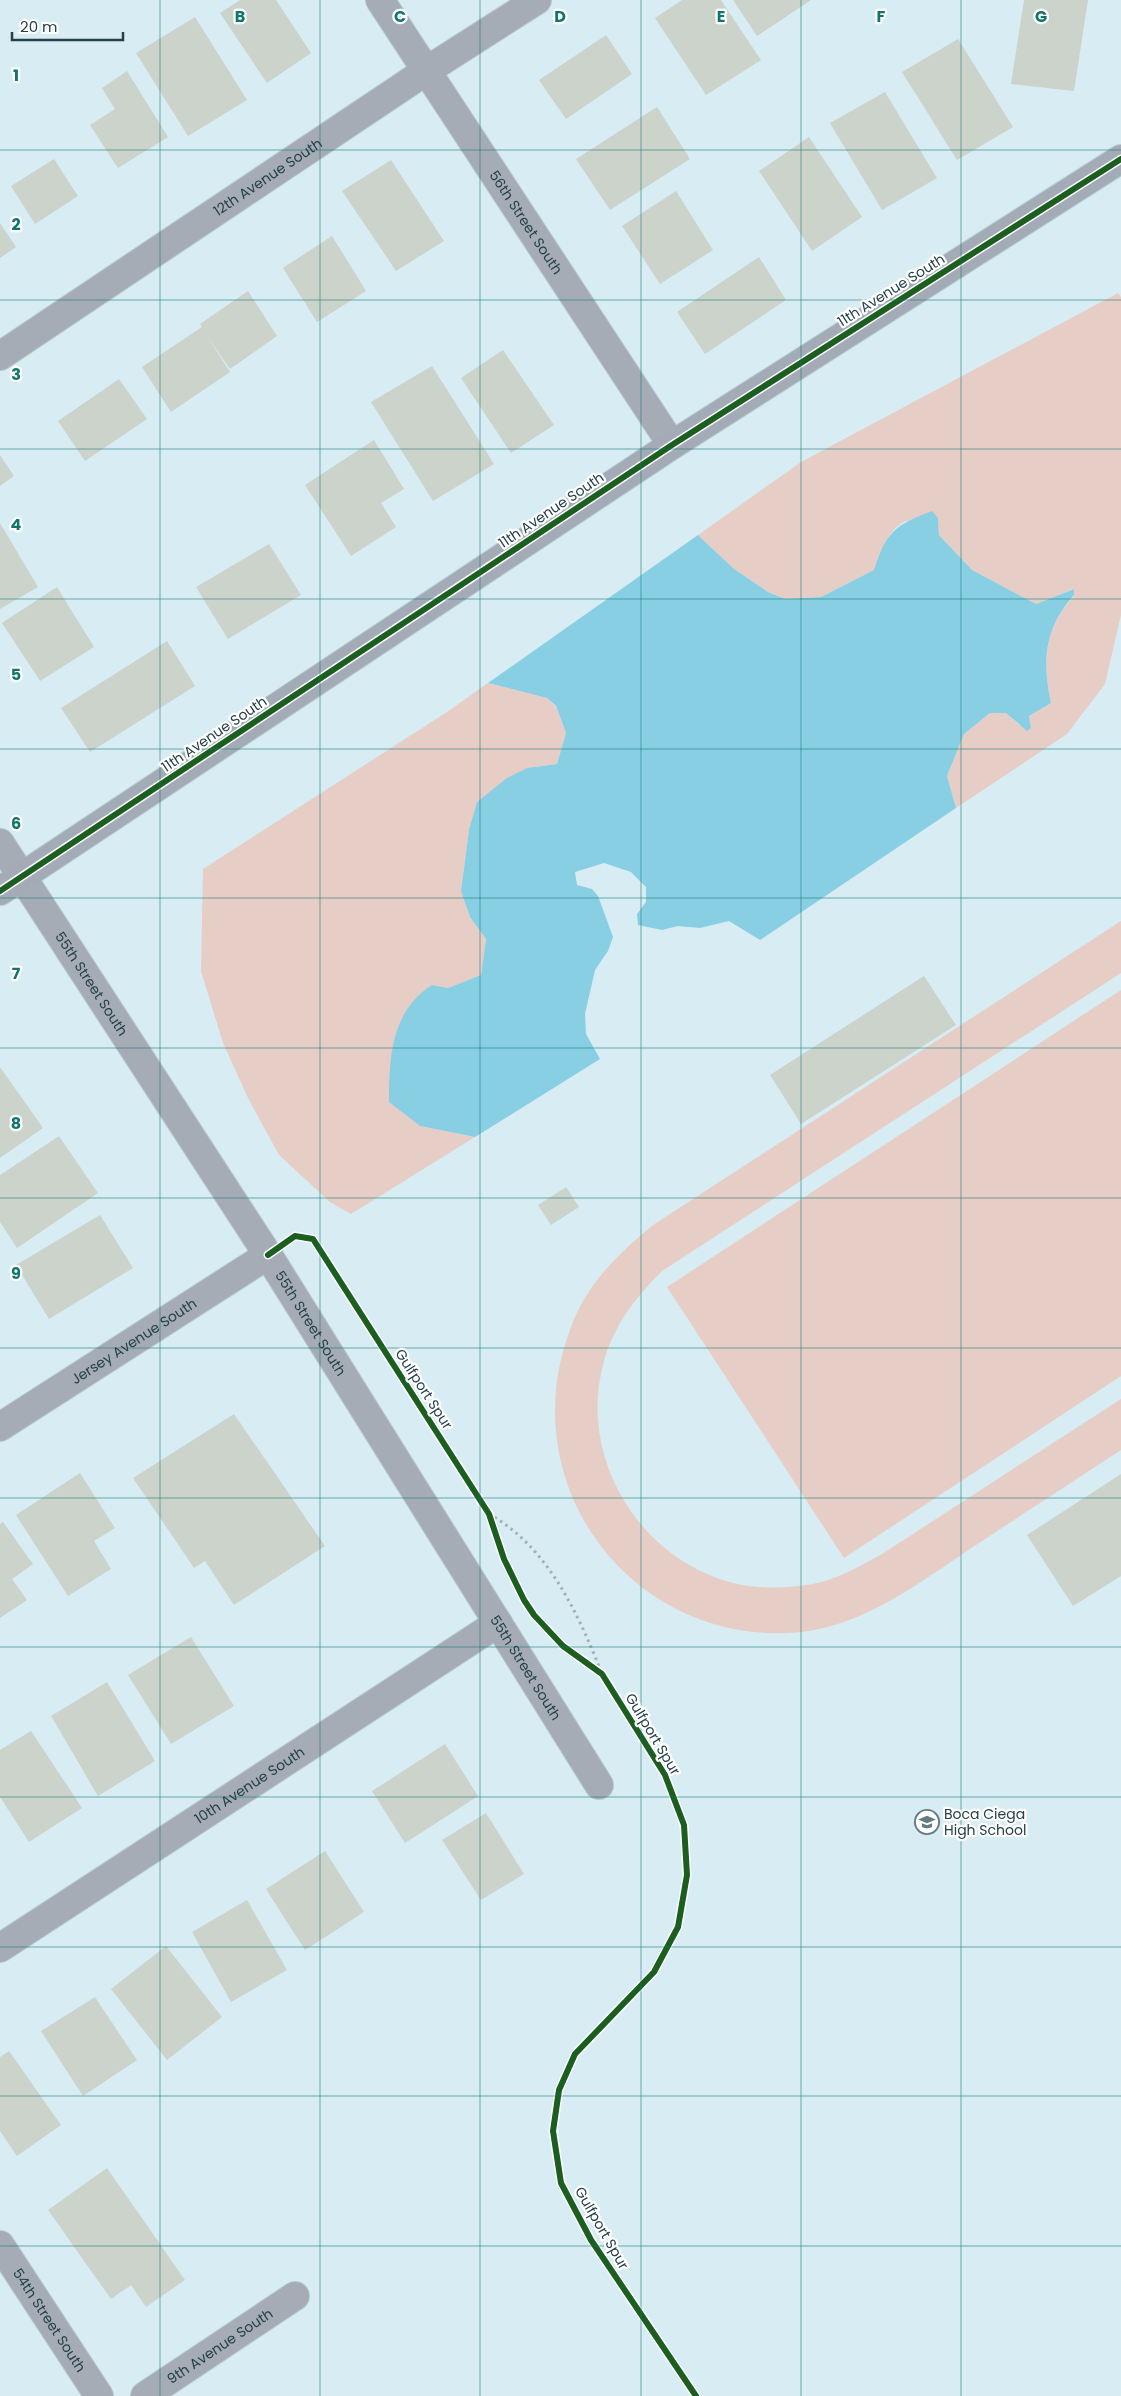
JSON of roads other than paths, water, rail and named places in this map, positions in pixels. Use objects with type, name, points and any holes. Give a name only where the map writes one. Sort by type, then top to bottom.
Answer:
[{"type":"street","name":"56th Street South","points":[[380,0],[672,445]]},
{"type":"street","name":"12th Avenue South","points":[[0,356],[426,71],[537,0]]},
{"type":"street","name":"11th Avenue South","points":[[11,884],[672,445],[1121,159]]},
{"type":"street","name":"55th Street South","points":[[0,843],[11,884],[268,1255],[599,1785]]},
{"type":"street","name":"Jersey Avenue South","points":[[0,1427],[268,1255]]},
{"type":"street","name":"10th Avenue South","points":[[0,1948],[498,1623]]},
{"type":"street","name":"54th Street South","points":[[0,2246],[99,2396]]},
{"type":"street","name":"9th Avenue South","points":[[145,2396],[295,2296]]},
{"type":"water","points":[[932,511],[938,518],[939,535],[972,570],[1036,604],[1074,589],[1074,595],[1056,620],[1048,646],[1046,659],[1051,703],[1029,716],[1031,728],[1027,731],[1006,713],[990,713],[964,734],[947,776],[956,808],[760,940],[729,921],[700,928],[678,926],[662,930],[638,925],[637,914],[646,902],[646,887],[631,872],[604,863],[575,872],[577,885],[592,889],[598,896],[613,937],[608,951],[595,970],[585,1014],[586,1034],[600,1059],[475,1137],[420,1126],[389,1102],[390,1069],[395,1037],[400,1022],[408,1008],[418,996],[432,985],[448,988],[481,975],[486,939],[470,917],[461,891],[469,830],[477,802],[507,778],[527,768],[557,764],[566,733],[556,706],[547,698],[488,683],[698,535],[734,569],[768,592],[785,599],[821,597],[874,570],[878,557],[888,538],[909,521]]},
{"type":"place","name":"Boca Ciega High School","points":[[927,1822]]}]
